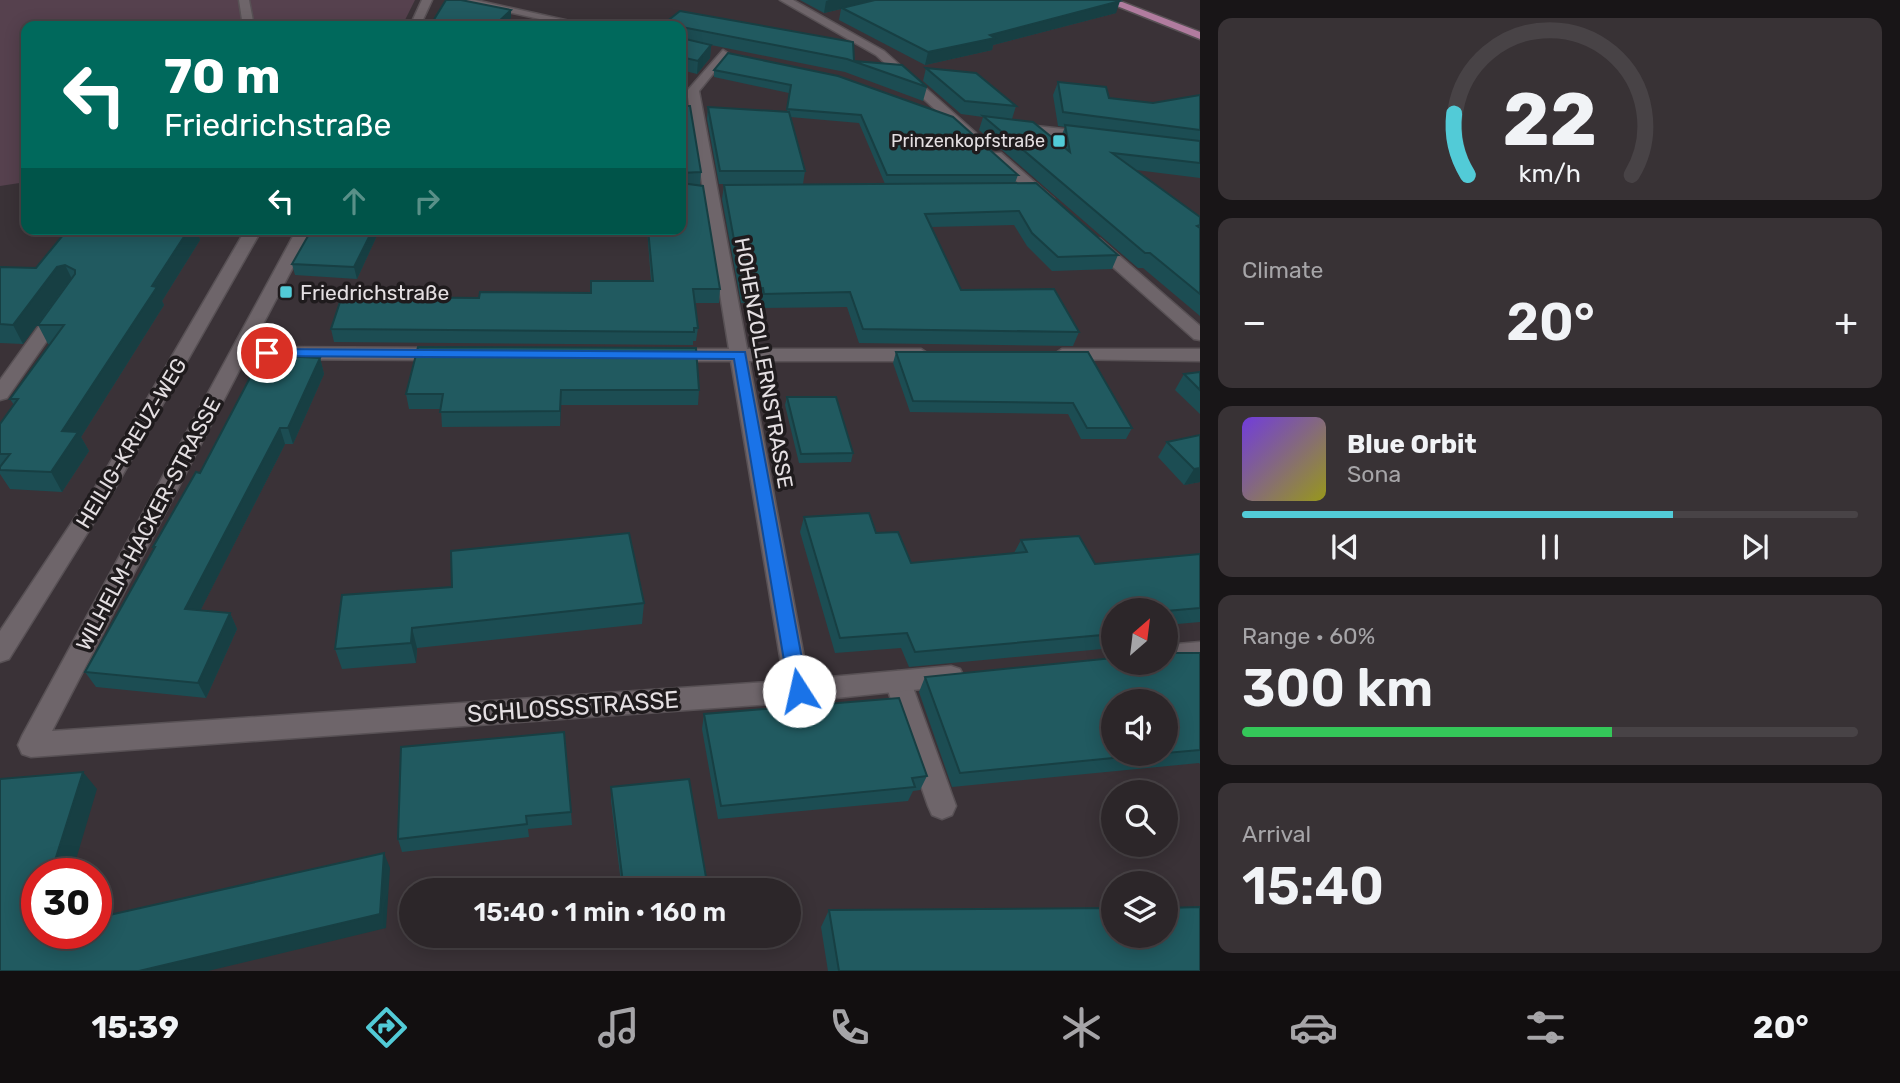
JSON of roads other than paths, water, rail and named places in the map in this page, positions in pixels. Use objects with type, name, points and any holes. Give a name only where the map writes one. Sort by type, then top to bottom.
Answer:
[{"type":"main road","points":[[1107,0],[1200,36]]},
{"type":"street","points":[[244,0],[248,21]]},
{"type":"street","points":[[417,21],[427,0]]},
{"type":"street","points":[[460,0],[562,21]]},
{"type":"street","points":[[785,0],[827,17],[880,53],[1057,209]]},
{"type":"street","name":"HOHENZOLLERNSTRASSE","points":[[724,54],[693,91],[717,192],[740,355],[799,691]]},
{"type":"street","points":[[916,106],[955,120],[981,123]]},
{"type":"street","points":[[1006,126],[1110,138]]},
{"type":"street","points":[[1009,191],[1036,190]]},
{"type":"street","points":[[691,192],[717,192]]},
{"type":"street","points":[[1077,227],[1200,335]]},
{"type":"street","name":"HEILIG-KREUZ-WEG","points":[[0,652],[107,485],[251,235]]},
{"type":"street","name":"WILHELM-HACKER-STRASSE","points":[[32,745],[302,235]]},
{"type":"street","points":[[0,394],[66,301]]},
{"type":"street","points":[[239,353],[462,354]]},
{"type":"street","points":[[656,355],[935,355]]},
{"type":"street","points":[[1046,355],[1200,355]]},
{"type":"street","points":[[1178,654],[1200,652]]},
{"type":"street","name":"SCHLOSSSTRASSE","points":[[32,745],[799,691],[979,674]]},
{"type":"street","points":[[898,682],[942,806]]},
{"type":"place","name":"Prinzenkopfstraße","points":[[1059,141]]},
{"type":"place","name":"Friedrichstraße","points":[[286,292]]}]
